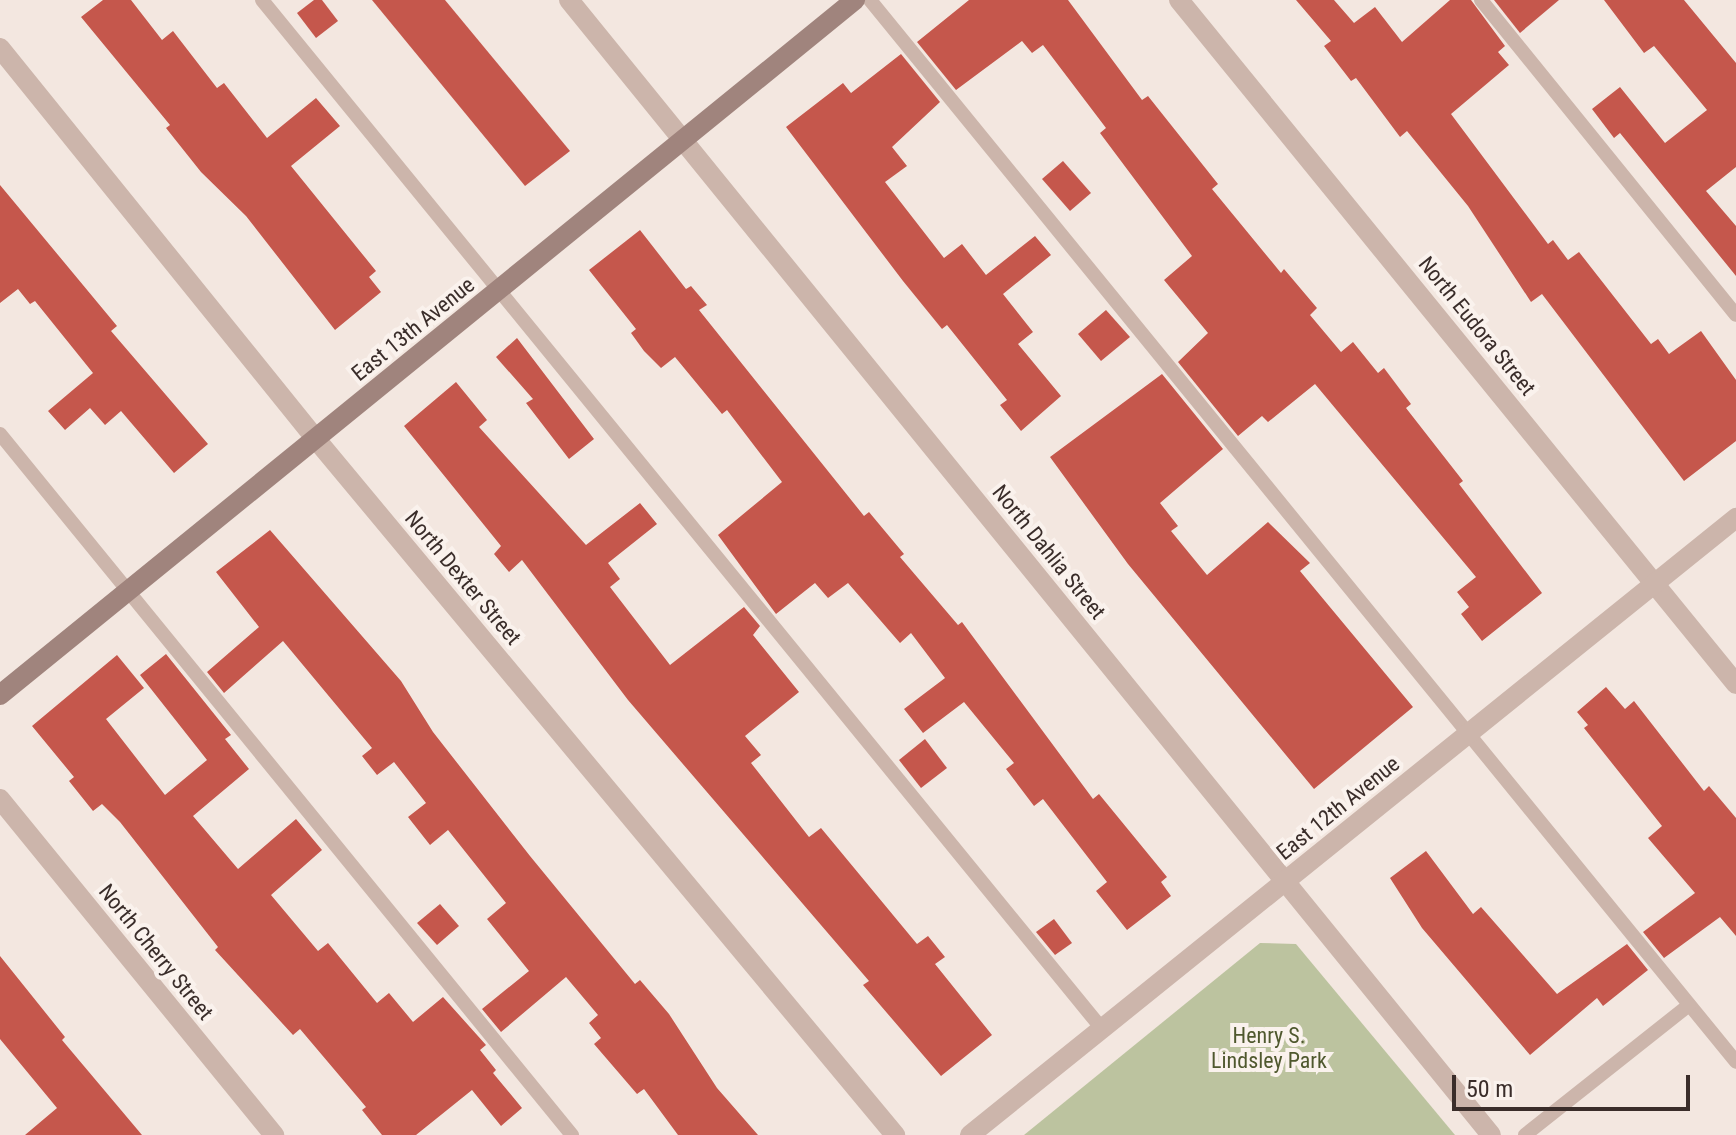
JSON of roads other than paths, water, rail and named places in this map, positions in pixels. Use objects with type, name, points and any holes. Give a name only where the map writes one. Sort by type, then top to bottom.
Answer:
[{"type":"main road","name":"East 13th Avenue","points":[[0,695],[855,0]]},
{"type":"street","name":"North Dahlia Street","points":[[569,0],[1491,1135]]},
{"type":"street","name":"North Eudora Street","points":[[1179,0],[1736,684]]},
{"type":"street","name":"North Dexter Street","points":[[0,48],[315,438],[895,1135]]},
{"type":"street","name":"East 12th Avenue","points":[[970,1135],[1736,518]]},
{"type":"street","name":"North Cherry Street","points":[[0,799],[274,1135]]},
{"type":"lane","points":[[262,0],[1102,1029]]},
{"type":"lane","points":[[870,0],[1736,1062]]},
{"type":"lane","points":[[1481,0],[1736,315]]},
{"type":"lane","points":[[0,434],[572,1135]]},
{"type":"lane","points":[[1525,1135],[1689,1005]]},
{"type":"park label","name":"Henry S. Lindsley Park","points":[[1269,1048]]}]
